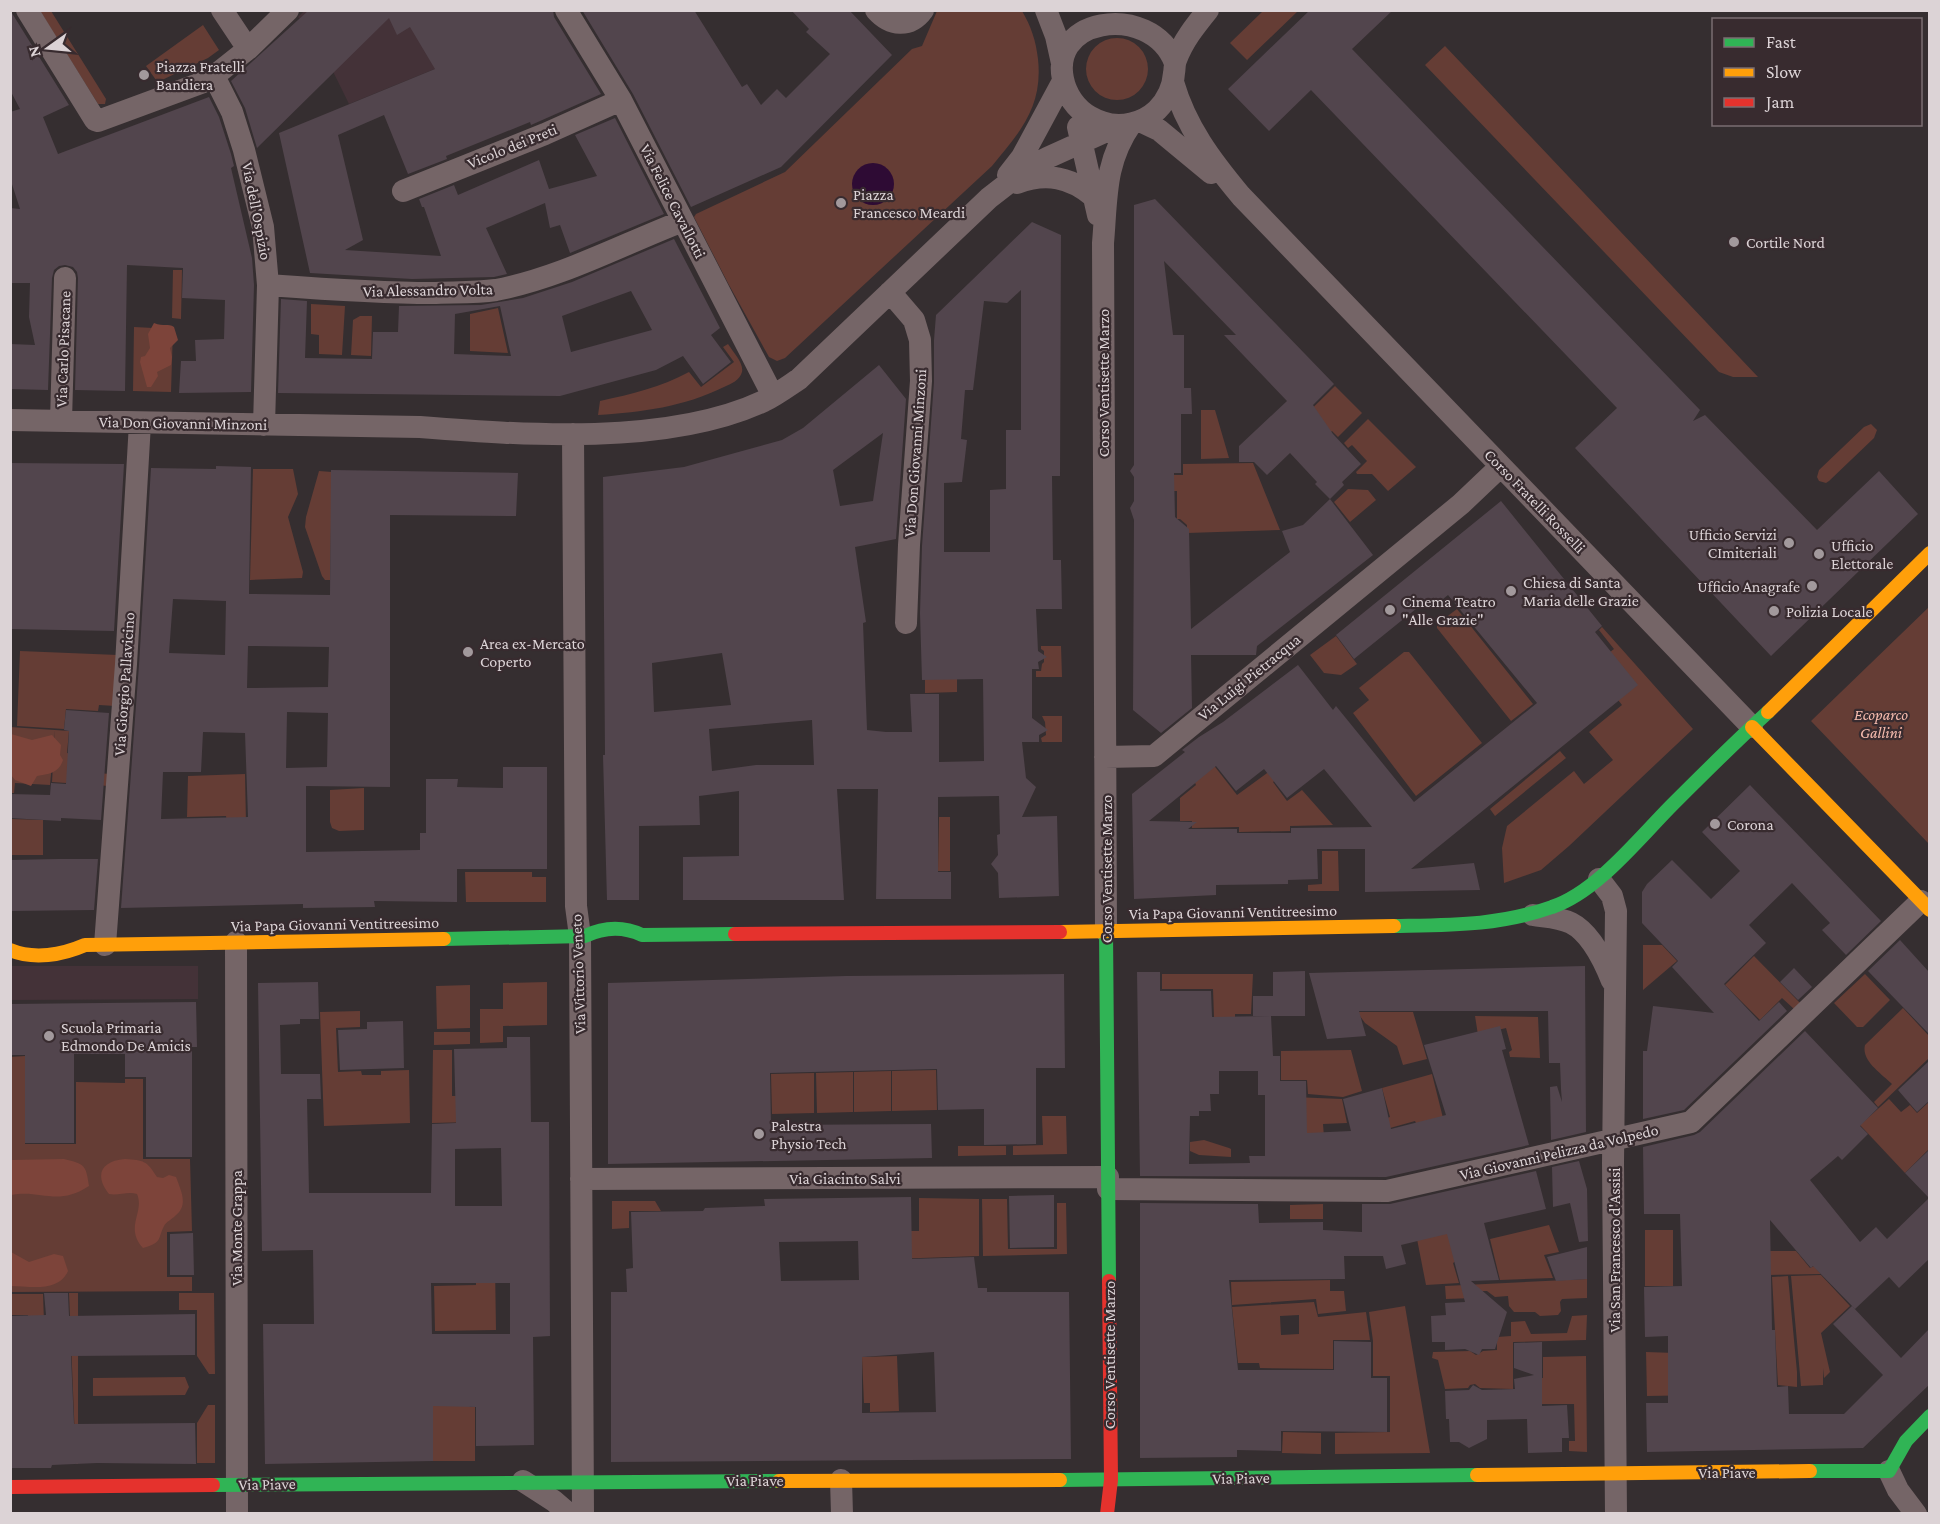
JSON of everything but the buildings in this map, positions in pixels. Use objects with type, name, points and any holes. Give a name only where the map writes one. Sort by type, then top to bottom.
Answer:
[{"type":"street","points":[[10,22],[21,10]]},
{"type":"street","points":[[27,10],[95,120],[98,121],[214,76],[248,49],[288,10]]},
{"type":"street","points":[[222,10],[248,49]]},
{"type":"street","name":"Via Felice Cavallotti","points":[[566,10],[621,100],[773,396]]},
{"type":"street","points":[[876,10],[890,22],[899,24],[914,20],[922,10]]},
{"type":"street","name":"Corso Ventisette Marzo","points":[[1046,10],[1056,36],[1065,80],[1082,141],[1103,243]]},
{"type":"street","points":[[1174,72],[1171,48],[1148,14],[1101,12],[1080,27],[1065,50],[1065,80],[1079,109],[1105,124],[1130,123],[1158,109],[1165,100],[1191,30],[1208,10]]},
{"type":"street","name":"Corso Fratelli Rosselli","points":[[1174,72],[1180,105],[1191,127],[1221,172],[1241,196],[1925,906]]},
{"type":"street","name":"Via dell'Ospizio","points":[[214,76],[232,112],[255,188],[265,239],[268,285],[264,425]]},
{"type":"street","points":[[989,198],[1022,157],[1065,80]]},
{"type":"street","name":"Vicolo dei Preti","points":[[403,191],[545,134],[621,100]]},
{"type":"street","name":"Corso Ventisette Marzo","points":[[1115,1514],[1111,1496],[1108,1183],[1103,243],[1110,164],[1130,123]]},
{"type":"street","name":"Corso Fratelli Rosselli","points":[[1130,123],[1160,130],[1241,196]]},
{"type":"street","name":"Via Don Giovanni Minzoni","points":[[10,420],[420,428],[573,434],[622,433],[680,425],[734,413],[773,396],[799,379],[989,198],[1029,168],[1082,141],[1130,123]]},
{"type":"street","name":"Via Don Giovanni Minzoni","points":[[989,198],[1018,182],[1034,177],[1072,181],[1095,197]]},
{"type":"street","name":"Via Alessandro Volta","points":[[268,285],[371,292],[494,290],[532,281],[683,220]]},
{"type":"street","name":"Via Carlo Pisacane","points":[[61,421],[65,278]]},
{"type":"street","name":"Via Don Giovanni Minzoni","points":[[890,292],[914,320],[920,340],[921,381],[909,545],[906,623]]},
{"type":"street","name":"Via Giorgio Pallavicino","points":[[95,945],[126,664],[140,423]]},
{"type":"street","name":"Via Vittorio Veneto","points":[[573,434],[576,906],[582,936],[583,1514]]},
{"type":"street","name":"Via Luigi Pietracqua","points":[[1105,757],[1154,756],[1461,504],[1501,466]]},
{"type":"street","name":"Via Papa Giovanni Ventitreesimo","points":[[63,938],[95,945],[582,936],[597,929],[630,929],[642,935],[1106,931],[1471,925],[1528,915],[1568,900],[1599,879],[1712,764],[1929,553]]},
{"type":"street","name":"Via San Francesco d'Assisi","points":[[1599,879],[1615,903],[1613,1139],[1616,1514]]},
{"type":"street","name":"Via Giovanni Pelizza da Volpedo","points":[[1108,1183],[1387,1191],[1684,1124],[1696,1119],[1925,906]]},
{"type":"street","name":"Via San Francesco d'Assisi","points":[[1528,915],[1572,923],[1591,942],[1607,967],[1615,987]]},
{"type":"street","name":"Via Papa Giovanni Ventitreesimo","points":[[622,944],[631,944],[642,935]]},
{"type":"street","name":"Via Papa Giovanni Ventitreesimo","points":[[582,936],[598,944],[606,944]]},
{"type":"street","name":"Via Monte Grappa","points":[[236,942],[237,1514]]},
{"type":"street","name":"Via Papa Giovanni Ventitreesimo","points":[[10,951],[22,955],[64,954],[95,945]]},
{"type":"street","name":"Via Giacinto Salvi","points":[[581,1179],[1108,1183]]},
{"type":"street","points":[[1916,1514],[1898,1490],[1889,1471],[1897,1451],[1909,1435],[1929,1416]]},
{"type":"street","name":"Via Piave","points":[[10,1487],[523,1481],[1111,1480],[1889,1471]]},
{"type":"street","points":[[841,1480],[842,1514]]},
{"type":"street","points":[[523,1481],[554,1501],[569,1514]]},
{"type":"street","name":"Corso Ventisette Marzo","points":[[1107,1514],[1111,1496]]},
{"type":"shaded area","points":[[305,10],[545,10],[501,42],[349,104],[316,37],[298,17]]},
{"type":"shaded area","points":[[873,163],[888,169],[894,184],[888,199],[873,205],[858,199],[852,184],[858,169]]},
{"type":"shaded area","points":[[154,323],[174,327],[178,340],[170,348],[171,365],[157,372],[158,376],[151,387],[147,387],[140,362],[141,357],[145,356],[150,348],[148,334]]},
{"type":"shaded area","points":[[11,734],[32,740],[52,735],[61,745],[60,755],[63,760],[59,768],[37,776],[31,786],[15,780],[11,775]]},
{"type":"shaded area","points":[[10,966],[198,966],[198,999],[11,1000]]},
{"type":"shaded area","points":[[64,1159],[83,1166],[89,1186],[68,1195],[11,1195],[11,1160]]},
{"type":"shaded area","points":[[125,1159],[144,1162],[157,1177],[163,1178],[169,1175],[176,1177],[183,1198],[182,1207],[165,1225],[158,1240],[143,1248],[135,1233],[139,1207],[137,1194],[109,1194],[102,1181],[102,1170],[105,1166]]},
{"type":"shaded area","points":[[11,1252],[29,1262],[54,1254],[63,1256],[68,1271],[58,1283],[51,1285],[11,1286]]},
{"type":"green space","points":[[40,11],[51,11],[106,99],[105,104],[98,104]]},
{"type":"green space","points":[[937,11],[1022,11],[1033,34],[1039,76],[1037,91],[1028,117],[992,166],[785,358],[777,361],[769,357],[694,217],[696,214],[785,172],[912,49],[922,46]]},
{"type":"green space","points":[[1263,11],[1298,11],[1247,60],[1230,43]]},
{"type":"green space","points":[[203,25],[219,50],[208,58],[162,80],[156,80],[146,66]]},
{"type":"green space","points":[[1117,38],[1134,43],[1139,47],[1143,52],[1148,69],[1143,86],[1139,91],[1134,95],[1117,100],[1100,95],[1095,91],[1091,86],[1086,69],[1091,52],[1095,47],[1100,43]]},
{"type":"green space","points":[[1445,46],[1758,377],[1733,377],[1719,372],[1425,65]]},
{"type":"green space","points":[[173,270],[182,270],[181,319],[172,318]]},
{"type":"green space","points":[[311,304],[345,306],[342,355],[319,354],[319,335],[311,334]]},
{"type":"green space","points":[[498,308],[508,353],[470,351],[470,314]]},
{"type":"green space","points":[[360,316],[372,316],[371,356],[351,355],[353,320]]},
{"type":"green space","points":[[134,327],[173,329],[171,392],[133,391]]},
{"type":"green space","points":[[728,344],[740,361],[742,369],[739,377],[732,383],[709,394],[678,404],[598,415],[600,401],[668,382],[689,372],[701,387],[734,362],[723,347]]},
{"type":"green space","points":[[1335,386],[1362,413],[1338,437],[1332,431],[1299,461],[1280,440]]},
{"type":"green space","points":[[1201,410],[1215,410],[1229,458],[1201,459]]},
{"type":"green space","points":[[1368,419],[1416,467],[1388,491],[1372,474],[1357,474],[1356,472],[1367,461],[1352,445],[1348,448],[1344,443]]},
{"type":"green space","points":[[1871,424],[1877,430],[1874,438],[1829,481],[1826,483],[1819,481],[1817,477],[1819,470],[1864,427]]},
{"type":"green space","points":[[1253,463],[1280,530],[1187,533],[1187,525],[1177,519],[1177,491],[1168,491],[1168,475],[1183,475],[1183,464]]},
{"type":"green space","points":[[253,469],[293,469],[298,494],[288,517],[303,572],[302,578],[250,580]]},
{"type":"green space","points":[[319,471],[332,472],[330,580],[325,580],[322,576],[305,527]]},
{"type":"green space","points":[[1348,489],[1368,490],[1376,500],[1350,522],[1334,502]]},
{"type":"green space","name":"Ecoparco Gallini","points":[[1929,607],[1929,844],[1811,721]]},
{"type":"green space","points":[[1457,609],[1533,704],[1511,721],[1437,628],[1437,624]]},
{"type":"green space","points":[[1602,627],[1693,729],[1541,870],[1504,883],[1502,848],[1507,826],[1574,771],[1584,784],[1613,760],[1589,732],[1622,705],[1605,683],[1605,656],[1614,649],[1599,630]]},
{"type":"green space","points":[[1336,636],[1357,664],[1341,675],[1324,673],[1310,655]]},
{"type":"green space","points":[[1041,646],[1061,646],[1062,677],[1036,677],[1036,671],[1041,671],[1044,662],[1044,651]]},
{"type":"green space","points":[[20,651],[118,655],[115,706],[99,705],[98,711],[66,709],[64,729],[17,726]]},
{"type":"green space","points":[[1404,652],[1409,652],[1482,743],[1416,796],[1353,713],[1369,700],[1359,688]]},
{"type":"green space","points":[[957,658],[957,692],[925,693],[925,659]]},
{"type":"green space","points":[[1042,716],[1062,716],[1062,742],[1042,742],[1041,738],[1046,735]]},
{"type":"green space","points":[[10,727],[55,730],[50,785],[15,783],[14,793],[11,793]]},
{"type":"green space","points":[[55,730],[69,731],[67,753],[73,754],[72,771],[110,774],[109,786],[52,782]]},
{"type":"green space","points":[[1560,751],[1566,758],[1495,816],[1490,809]]},
{"type":"green space","points":[[1212,763],[1237,795],[1274,768],[1287,770],[1273,782],[1287,801],[1302,790],[1333,825],[1290,826],[1290,831],[1239,832],[1239,827],[1192,828],[1192,821],[1180,821],[1180,798],[1196,785],[1193,778]]},
{"type":"green space","points":[[245,774],[246,823],[227,823],[226,816],[187,817],[188,776]]},
{"type":"green space","points":[[364,788],[364,830],[339,831],[332,828],[330,790]]},
{"type":"green space","points":[[939,817],[950,817],[950,871],[938,871]]},
{"type":"green space","points":[[11,819],[43,820],[43,855],[11,855]]},
{"type":"green space","points":[[1322,851],[1338,851],[1339,891],[1308,891],[1308,885],[1322,884]]},
{"type":"green space","points":[[465,872],[532,872],[532,877],[546,877],[546,902],[466,902]]},
{"type":"green space","points":[[1643,945],[1662,945],[1677,961],[1643,990]]},
{"type":"green space","points":[[1754,956],[1800,1003],[1794,1009],[1782,998],[1760,1020],[1725,985]]},
{"type":"green space","points":[[1162,974],[1253,974],[1251,1014],[1214,1017],[1213,989],[1162,989]]},
{"type":"green space","points":[[1865,974],[1890,1000],[1863,1027],[1857,1027],[1834,1003]]},
{"type":"green space","points":[[547,982],[547,1025],[503,1026],[503,1042],[480,1043],[480,1009],[503,1009],[503,983]]},
{"type":"green space","points":[[470,985],[470,1028],[437,1029],[436,986]]},
{"type":"green space","points":[[1903,1008],[1929,1036],[1929,1058],[1878,1107],[1874,1102],[1892,1084],[1869,1062],[1865,1045]]},
{"type":"green space","points":[[360,1011],[360,1027],[336,1028],[338,1072],[361,1071],[362,1075],[381,1075],[381,1071],[409,1070],[410,1123],[324,1126],[320,1012]]},
{"type":"green space","points":[[1357,1012],[1413,1012],[1427,1059],[1403,1065],[1397,1046],[1365,1023]]},
{"type":"green space","points":[[1475,1016],[1538,1017],[1540,1058],[1510,1057],[1509,1052],[1512,1050],[1506,1028],[1478,1035]]},
{"type":"green space","points":[[434,1032],[470,1032],[470,1044],[434,1045]]},
{"type":"green space","points":[[433,1050],[452,1050],[452,1096],[497,1096],[471,1122],[432,1123]]},
{"type":"green space","points":[[1351,1050],[1362,1091],[1343,1097],[1308,1094],[1307,1080],[1281,1080],[1281,1051]]},
{"type":"green space","points":[[25,1056],[25,1144],[76,1144],[76,1082],[125,1083],[125,1079],[143,1079],[143,1159],[190,1159],[192,1231],[167,1232],[167,1277],[192,1277],[192,1291],[11,1292],[10,1057]]},
{"type":"green space","points":[[936,1070],[937,1110],[892,1111],[892,1071]]},
{"type":"green space","points":[[891,1071],[891,1111],[854,1112],[854,1072]]},
{"type":"green space","points":[[853,1072],[853,1112],[817,1113],[816,1073]]},
{"type":"green space","points":[[814,1073],[814,1113],[772,1114],[771,1074]]},
{"type":"green space","points":[[1432,1074],[1443,1118],[1417,1125],[1415,1121],[1383,1130],[1381,1120],[1390,1117],[1382,1088]]},
{"type":"green space","points":[[1293,1097],[1342,1099],[1347,1123],[1323,1124],[1324,1137],[1294,1139]]},
{"type":"green space","points":[[1889,1099],[1901,1112],[1910,1105],[1917,1113],[1929,1102],[1929,1149],[1905,1173],[1860,1125]]},
{"type":"green space","points":[[1042,1116],[1066,1116],[1067,1154],[1013,1155],[1013,1146],[1043,1145]]},
{"type":"green space","points":[[1204,1140],[1231,1149],[1231,1157],[1199,1155],[1190,1151],[1190,1142]]},
{"type":"green space","points":[[958,1146],[1006,1146],[1006,1155],[958,1156]]},
{"type":"green space","points":[[919,1198],[979,1199],[979,1256],[892,1259],[882,1231],[919,1231]]},
{"type":"green space","points":[[982,1199],[1007,1199],[1008,1249],[1057,1249],[1057,1203],[1066,1203],[1067,1254],[983,1256]]},
{"type":"green space","points":[[612,1201],[655,1201],[661,1211],[629,1211],[629,1228],[612,1229]]},
{"type":"green space","points":[[1323,1204],[1323,1219],[1290,1219],[1290,1205]]},
{"type":"green space","points":[[1549,1225],[1559,1252],[1544,1255],[1553,1278],[1500,1280],[1490,1239]]},
{"type":"green space","points":[[1645,1230],[1673,1230],[1673,1286],[1645,1286]]},
{"type":"green space","points":[[1448,1232],[1459,1283],[1426,1285],[1417,1239]]},
{"type":"green space","points":[[1766,1251],[1796,1251],[1810,1268],[1814,1266],[1821,1274],[1766,1275]]},
{"type":"green space","points":[[476,1265],[495,1265],[496,1330],[435,1331],[434,1286],[476,1285]]},
{"type":"green space","points":[[1821,1275],[1850,1306],[1821,1333],[1830,1372],[1824,1378],[1823,1368],[1823,1385],[1801,1386],[1791,1276]]},
{"type":"green space","points":[[1788,1276],[1797,1387],[1778,1385],[1772,1277]]},
{"type":"green space","points":[[1587,1279],[1587,1298],[1562,1299],[1561,1311],[1558,1315],[1540,1316],[1535,1312],[1514,1312],[1509,1306],[1508,1296],[1495,1297],[1487,1291],[1480,1291],[1474,1298],[1446,1299],[1445,1286]]},
{"type":"green space","points":[[1330,1280],[1330,1291],[1344,1291],[1346,1311],[1318,1314],[1316,1299],[1232,1305],[1231,1282]]},
{"type":"green space","points":[[69,1293],[78,1293],[78,1464],[76,1464]]},
{"type":"green space","points":[[179,1293],[214,1293],[215,1374],[209,1374],[197,1356],[197,1310],[179,1310]]},
{"type":"green space","points":[[10,1294],[43,1294],[46,1377],[29,1360],[28,1315],[11,1315]]},
{"type":"green space","points":[[1314,1302],[1318,1317],[1366,1312],[1370,1340],[1333,1340],[1333,1369],[1260,1368],[1259,1363],[1238,1363],[1232,1307]],"holes":[[[1299,1315],[1299,1334],[1281,1335],[1280,1316]]]},
{"type":"green space","points":[[1405,1306],[1430,1453],[1335,1454],[1335,1433],[1390,1432],[1390,1376],[1373,1376],[1373,1341],[1369,1312]]},
{"type":"green space","points":[[1587,1315],[1586,1340],[1513,1342],[1513,1389],[1480,1388],[1475,1384],[1468,1388],[1445,1389],[1438,1360],[1432,1358],[1433,1352],[1470,1351],[1476,1355],[1483,1351],[1497,1350],[1497,1337],[1511,1336],[1511,1322],[1525,1321],[1531,1334],[1567,1333],[1572,1316]]},
{"type":"green space","points":[[1646,1352],[1705,1354],[1668,1364],[1668,1384],[1702,1384],[1702,1395],[1647,1396]]},
{"type":"green space","points":[[433,1356],[470,1407],[475,1407],[475,1461],[433,1461]]},
{"type":"green space","points":[[897,1356],[899,1411],[870,1412],[870,1403],[864,1403],[862,1357]]},
{"type":"green space","points":[[1586,1356],[1587,1452],[1569,1451],[1569,1441],[1575,1441],[1574,1404],[1528,1404],[1538,1378],[1543,1378],[1543,1357]]},
{"type":"green space","points":[[185,1377],[189,1387],[185,1395],[93,1396],[93,1378]]},
{"type":"green space","points":[[208,1405],[215,1405],[215,1463],[197,1463],[197,1423]]},
{"type":"green space","points":[[1283,1432],[1321,1433],[1321,1454],[1282,1453]]},
{"type":"traffic: fast","points":[[1394,926],[1454,925],[1493,921],[1532,913],[1569,900],[1617,863],[1673,804],[1768,712]]},
{"type":"traffic: fast","points":[[444,939],[585,936],[614,929],[628,930],[642,935],[735,934]]},
{"type":"traffic: fast","points":[[1106,931],[1109,1281]]},
{"type":"traffic: fast","points":[[1810,1471],[1889,1471],[1906,1441],[1930,1416]]},
{"type":"traffic: fast","points":[[1060,1480],[1477,1475]]},
{"type":"traffic: fast","points":[[213,1485],[779,1481]]},
{"type":"traffic: slow","points":[[1768,712],[1930,553]]},
{"type":"traffic: slow","points":[[1752,727],[1930,910]]},
{"type":"traffic: slow","points":[[1060,932],[1394,926]]},
{"type":"traffic: slow","points":[[10,950],[29,955],[48,955],[85,945],[444,939]]},
{"type":"traffic: slow","points":[[1477,1475],[1810,1471]]},
{"type":"traffic: slow","points":[[779,1481],[1060,1480]]},
{"type":"traffic: jam","points":[[735,934],[1060,932]]},
{"type":"traffic: jam","points":[[1107,1514],[1111,1480],[1109,1281]]},
{"type":"traffic: jam","points":[[10,1487],[213,1485]]},
{"type":"place","name":"Piazza Fratelli Bandiera","points":[[144,75]]},
{"type":"place","name":"Piazza Francesco Meardi","points":[[841,203]]},
{"type":"place","name":"Cortile Nord","points":[[1734,242]]},
{"type":"place","name":"Ufficio Servizi CImiteriali","points":[[1789,543]]},
{"type":"place","name":"Ufficio Elettorale","points":[[1819,554]]},
{"type":"place","name":"Ufficio Anagrafe","points":[[1812,586]]},
{"type":"place","name":"Chiesa di Santa Maria delle Grazie","points":[[1511,591]]},
{"type":"place","name":"Cinema Teatro \"Alle Grazie\"","points":[[1390,610]]},
{"type":"place","name":"Polizia Locale","points":[[1774,611]]},
{"type":"place","name":"Area ex-Mercato Coperto","points":[[468,652]]},
{"type":"place","name":"Corona","points":[[1715,824]]},
{"type":"place","name":"Scuola Primaria Edmondo De Amicis","points":[[49,1036]]},
{"type":"place","name":"Palestra Physio Tech","points":[[759,1134]]}]
